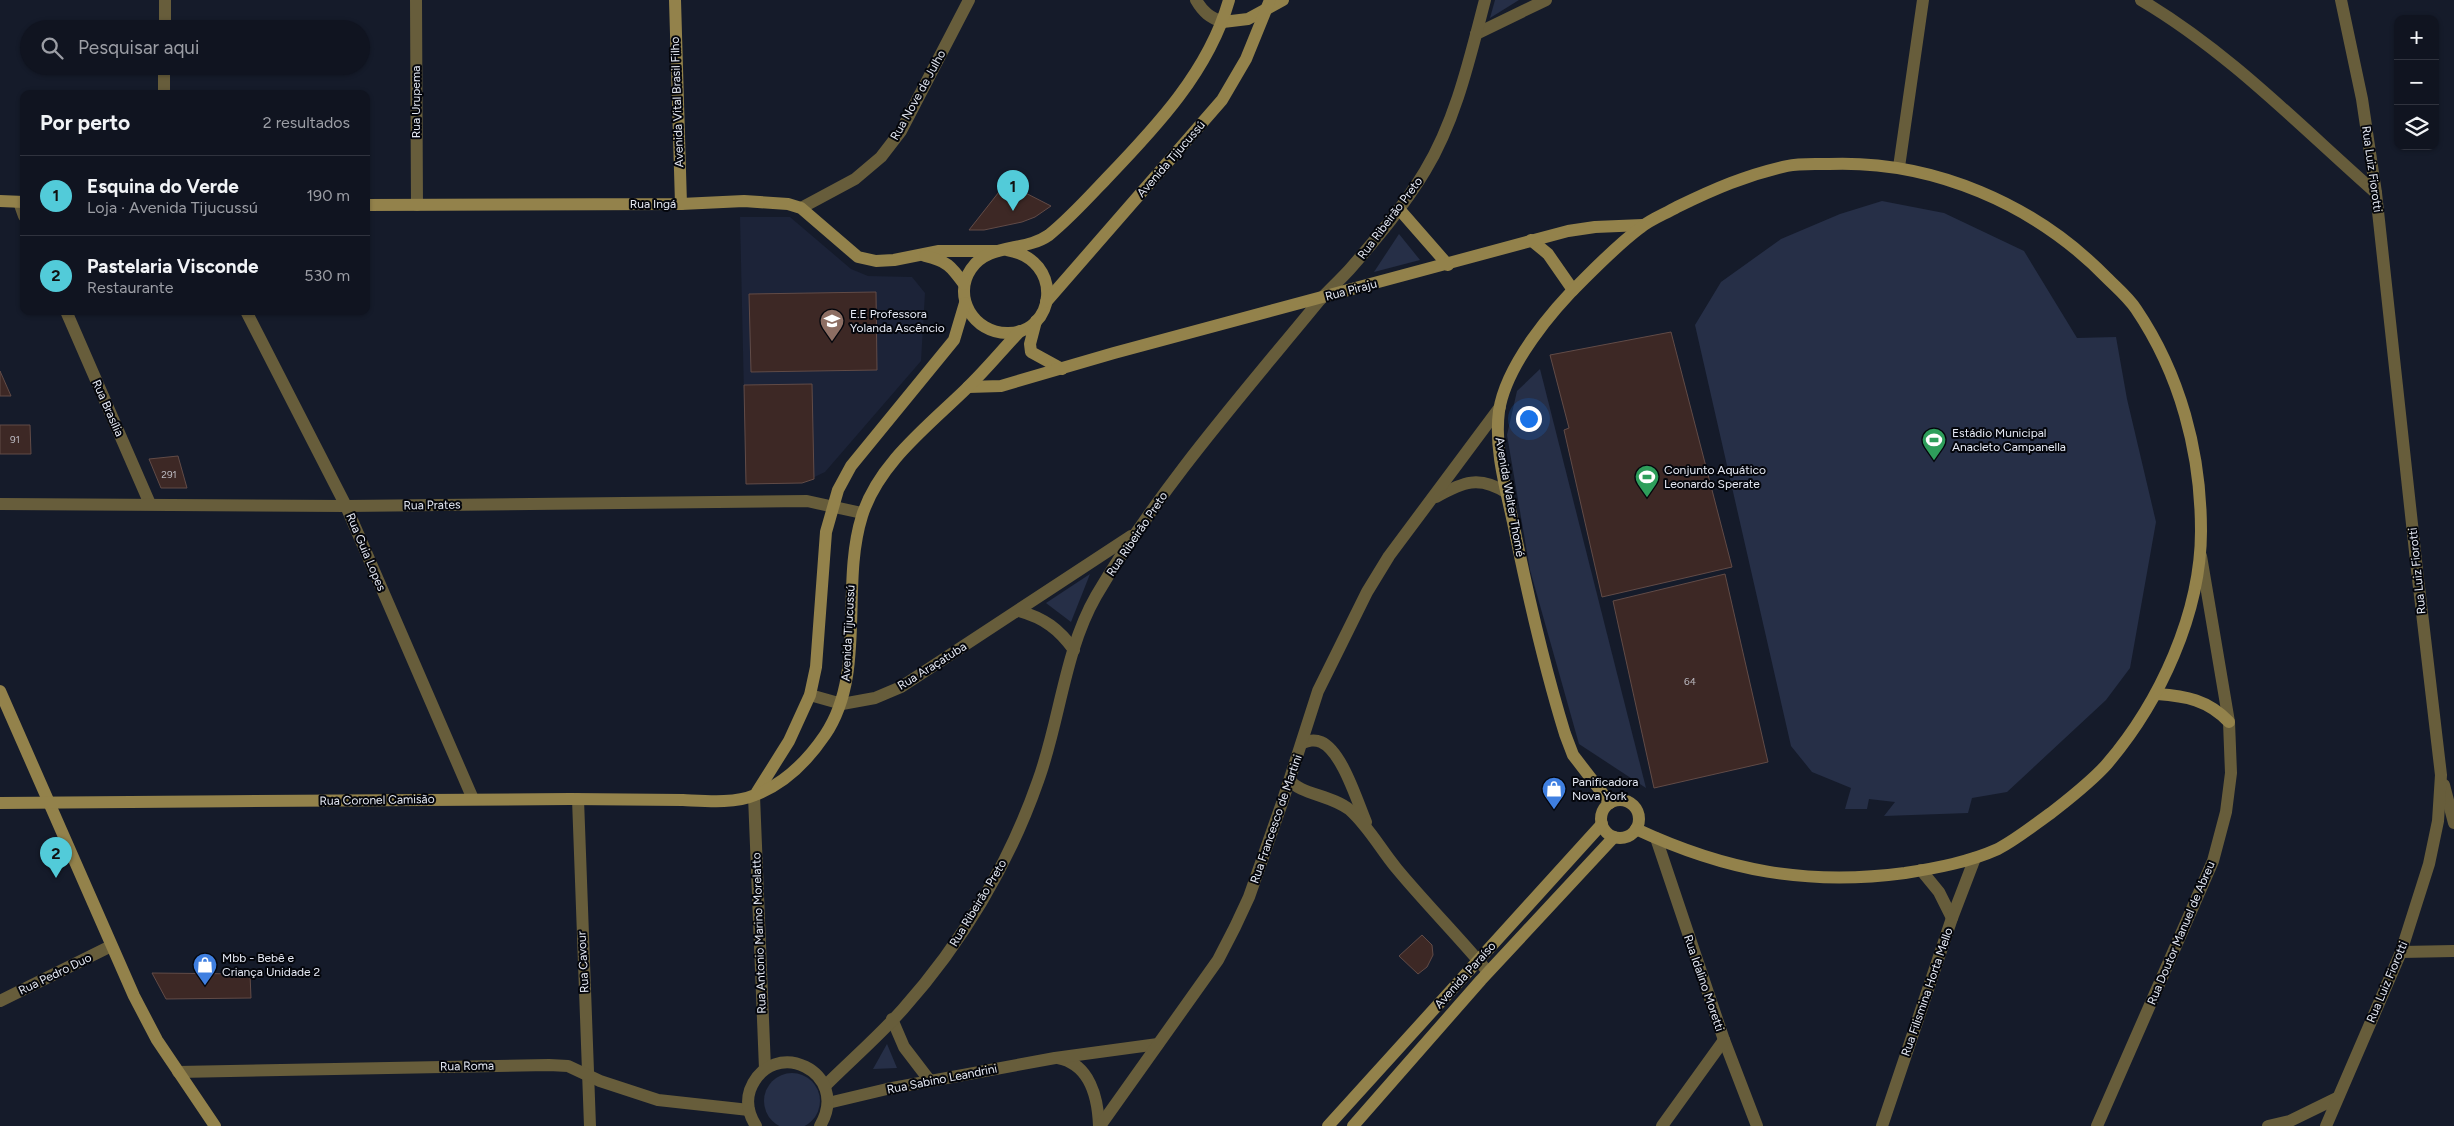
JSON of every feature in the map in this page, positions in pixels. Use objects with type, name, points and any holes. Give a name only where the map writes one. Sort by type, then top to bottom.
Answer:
[{"type":"street","points":[[164,20],[165,0]]},
{"type":"street","name":"Rua Urupema","points":[[416,0],[417,205]]},
{"type":"street","name":"Avenida Vital Brasil Filho","points":[[675,0],[681,204]]},
{"type":"street","name":"Rua Nove de Julho","points":[[801,208],[855,179],[881,158],[901,131],[969,0]]},
{"type":"street","points":[[1196,0],[1202,10],[1212,18],[1223,22],[1248,19],[1269,5],[1283,0]]},
{"type":"street","points":[[754,796],[771,773],[810,695],[816,667],[826,532],[838,490],[851,466],[954,340],[965,303],[964,284],[974,265],[988,254],[1048,235],[1138,146],[1196,74],[1223,22],[1229,0]]},
{"type":"street","name":"Rua Ribeirão Preto","points":[[825,1086],[892,1019],[948,952],[979,906],[1008,852],[1038,782],[1074,650],[1088,612],[1136,533],[1174,480],[1322,297],[1348,270],[1399,209],[1426,169],[1448,126],[1485,0]]},
{"type":"street","points":[[1476,34],[1546,0]]},
{"type":"street","points":[[1898,167],[1923,0]]},
{"type":"street","points":[[2141,0],[2180,23],[2236,67],[2376,193]]},
{"type":"street","name":"Rua Luiz Fiorotti","points":[[2326,1126],[2401,952],[2429,864],[2438,821],[2441,775],[2376,193],[2362,99],[2341,0]]},
{"type":"street","name":"Avenida Tijucussú","points":[[754,796],[788,776],[808,757],[826,733],[842,704],[847,674],[852,572],[862,514],[877,484],[895,459],[968,387],[1020,331],[1036,321],[1046,302],[1222,100],[1246,59],[1269,5]]},
{"type":"street","points":[[164,75],[164,90]]},
{"type":"street","name":"Avenida Walter Thomé","points":[[1610,803],[1573,755],[1565,734],[1527,591],[1498,442],[1500,407],[1510,376],[1524,350],[1573,290],[1643,225],[1725,183],[1791,165],[1853,163],[1898,167],[1933,175],[1985,194],[2040,221],[2090,261],[2133,304],[2164,356],[2182,403],[2191,438],[2201,500],[2201,554],[2194,590],[2182,631],[2157,694],[2107,764],[2072,797],[2002,847],[1975,858],[1921,870],[1842,879],[1794,877],[1715,861],[1636,829]]},
{"type":"street","points":[[0,201],[20,202]]},
{"type":"street","name":"Rua Ingá","points":[[370,205],[681,204],[744,201],[788,204],[801,208],[858,257],[885,260],[956,250],[1002,250]]},
{"type":"street","points":[[1399,209],[1448,265]]},
{"type":"street","name":"Rua Piraju","points":[[968,387],[1001,386],[1322,297],[1448,265],[1531,240],[1595,227],[1643,225]]},
{"type":"street","points":[[1531,240],[1548,254],[1573,290]]},
{"type":"street","points":[[1002,250],[1025,255],[1037,264],[1046,282],[1046,302]]},
{"type":"street","name":"Rua Ingá","points":[[920,255],[944,260],[964,284]]},
{"type":"street","points":[[965,303],[974,318],[986,329],[1005,334],[1020,331]]},
{"type":"street","name":"Rua Brasília","points":[[68,315],[150,504]]},
{"type":"street","name":"Rua Guia Lopes","points":[[248,315],[346,506],[473,799]]},
{"type":"street","points":[[1036,321],[1030,344],[1031,352],[1062,369]]},
{"type":"street","name":"Rua Francesco de Martini","points":[[1100,1126],[1218,960],[1235,927],[1249,896],[1290,780],[1318,691],[1367,592],[1389,556],[1500,407]]},
{"type":"street","name":"Rua Francesco de Martini","points":[[1431,500],[1456,486],[1476,482],[1489,483],[1507,493]]},
{"type":"street","name":"Rua Prates","points":[[0,504],[346,506],[807,501],[862,514]]},
{"type":"street","name":"Rua Araçatuba","points":[[810,695],[842,704],[875,698],[901,687],[1136,533]]},
{"type":"street","name":"Rua Doutor Manuel de Abreu","points":[[2101,1123],[2213,861],[2226,812],[2231,773],[2229,722],[2201,554]]},
{"type":"street","points":[[1019,611],[1036,616],[1052,625],[1063,635],[1074,650]]},
{"type":"street","points":[[0,691],[111,946],[139,1004],[178,1072],[215,1126]]},
{"type":"street","points":[[2157,694],[2191,698],[2204,702],[2219,712],[2229,722]]},
{"type":"street","points":[[1302,743],[1311,740],[1320,742],[1334,752],[1352,789],[1368,829]]},
{"type":"street","points":[[2441,775],[2454,823]]},
{"type":"street","points":[[1290,780],[1299,790],[1316,792],[1349,809],[1368,829],[1396,868],[1488,972]]},
{"type":"street","name":"Rua Coronel Camisão","points":[[0,803],[473,799],[708,801],[754,796]]},
{"type":"street","name":"Rua Antonio Marino Morelatto","points":[[754,796],[765,1069]]},
{"type":"street","name":"Rua Cavour","points":[[578,799],[590,1126]]},
{"type":"street","points":[[1622,800],[1634,806],[1639,817],[1636,829],[1626,837],[1614,837],[1609,834],[1602,824],[1603,812],[1610,803],[1622,800]]},
{"type":"street","name":"Avenida Paraíso","points":[[1328,1126],[1602,824]]},
{"type":"street","name":"Avenida Paraíso","points":[[1353,1126],[1488,972],[1614,837]]},
{"type":"street","name":"Rua Idalino Moretti","points":[[1656,838],[1724,1040],[1757,1126]]},
{"type":"street","name":"Rua Filismina Horta Mello","points":[[1882,1126],[1952,918],[1975,858]]},
{"type":"street","points":[[1921,870],[1939,892],[1952,918]]},
{"type":"street","name":"Rua Pedro Duo","points":[[0,1001],[111,946]]},
{"type":"street","points":[[2401,952],[2454,951]]},
{"type":"street","points":[[892,1019],[904,1047],[930,1081]]},
{"type":"street","points":[[1662,1126],[1724,1040]]},
{"type":"street","name":"Rua Sabino Leandrini","points":[[828,1103],[930,1081],[1055,1058],[1158,1044]]},
{"type":"street","points":[[1055,1058],[1069,1060],[1089,1082],[1098,1104],[1100,1126]]},
{"type":"street","points":[[756,1126],[748,1110],[748,1095],[754,1080],[765,1069],[777,1063],[792,1062],[805,1066],[817,1074],[825,1086],[828,1103],[820,1126]]},
{"type":"street","name":"Rua Roma","points":[[178,1072],[549,1064],[568,1066],[606,1083],[658,1100],[748,1110]]},
{"type":"street","points":[[2268,1126],[2290,1121],[2338,1098]]},
{"type":"shaded area","points":[[1495,0],[1519,0],[1490,18]]},
{"type":"shaded area","name":"Estádio Municipal Anacleto Campanella","points":[[1882,201],[1944,213],[2024,251],[2077,338],[2116,337],[2127,399],[2156,522],[2130,668],[2106,700],[2007,792],[1972,798],[1968,813],[1884,816],[1895,802],[1869,799],[1867,809],[1845,809],[1851,788],[1812,772],[1791,746],[1695,325],[1721,282],[1781,239],[1840,214]]},
{"type":"shaded area","name":"E.E Professora Yolanda Ascêncio","points":[[740,217],[790,217],[851,269],[868,276],[912,277],[925,293],[921,361],[825,472],[802,483],[746,484]]},
{"type":"shaded area","points":[[1399,234],[1420,260],[1374,272]]},
{"type":"shaded area","points":[[1540,369],[1646,788],[1579,744],[1530,570],[1507,435],[1517,391]]},
{"type":"shaded area","points":[[1090,574],[1071,622],[1046,603]]},
{"type":"shaded area","points":[[887,1044],[897,1068],[873,1069]]},
{"type":"shaded area","points":[[792,1073],[807,1078],[815,1086],[819,1096],[819,1106],[815,1116],[807,1124],[800,1127],[784,1127],[777,1124],[769,1116],[764,1101],[769,1086],[777,1078]]},
{"type":"building","points":[[1006,183],[1051,206],[1035,217],[1022,222],[984,230],[969,230]]},
{"type":"building","points":[[876,292],[877,370],[751,372],[749,294]]},
{"type":"building","name":"Conjunto Aquático Leonardo Sperate","points":[[1671,332],[1732,567],[1602,597],[1564,430],[1569,428],[1550,355]]},
{"type":"building","points":[[0,371],[11,396],[0,396]]},
{"type":"building","points":[[812,384],[814,479],[802,483],[746,484],[744,385]]},
{"type":"building","points":[[0,425],[30,425],[31,454],[0,454]]},
{"type":"building","points":[[178,456],[187,488],[161,488],[149,459]]},
{"type":"building","points":[[1725,574],[1768,762],[1654,788],[1613,601]]},
{"type":"building","points":[[1422,935],[1432,945],[1433,955],[1427,967],[1418,974],[1399,956]]},
{"type":"building","name":"Mbb - Bebê e Criança Unidade 2","points":[[152,973],[250,974],[251,998],[166,999]]},
{"type":"place","name":"Esquina do Verde","points":[[1013,211]]},
{"type":"place","name":"E.E Professora Yolanda Ascêncio","points":[[832,342]]},
{"type":"place","name":"Estádio Municipal Anacleto Campanella","points":[[1934,461]]},
{"type":"place","name":"Conjunto Aquático Leonardo Sperate","points":[[1647,498]]},
{"type":"place","name":"Panificadora Nova York","points":[[1554,810]]},
{"type":"place","name":"Pastelaria Visconde","points":[[56,878]]},
{"type":"place","name":"Mbb - Bebê e Criança Unidade 2","points":[[205,986]]}]
